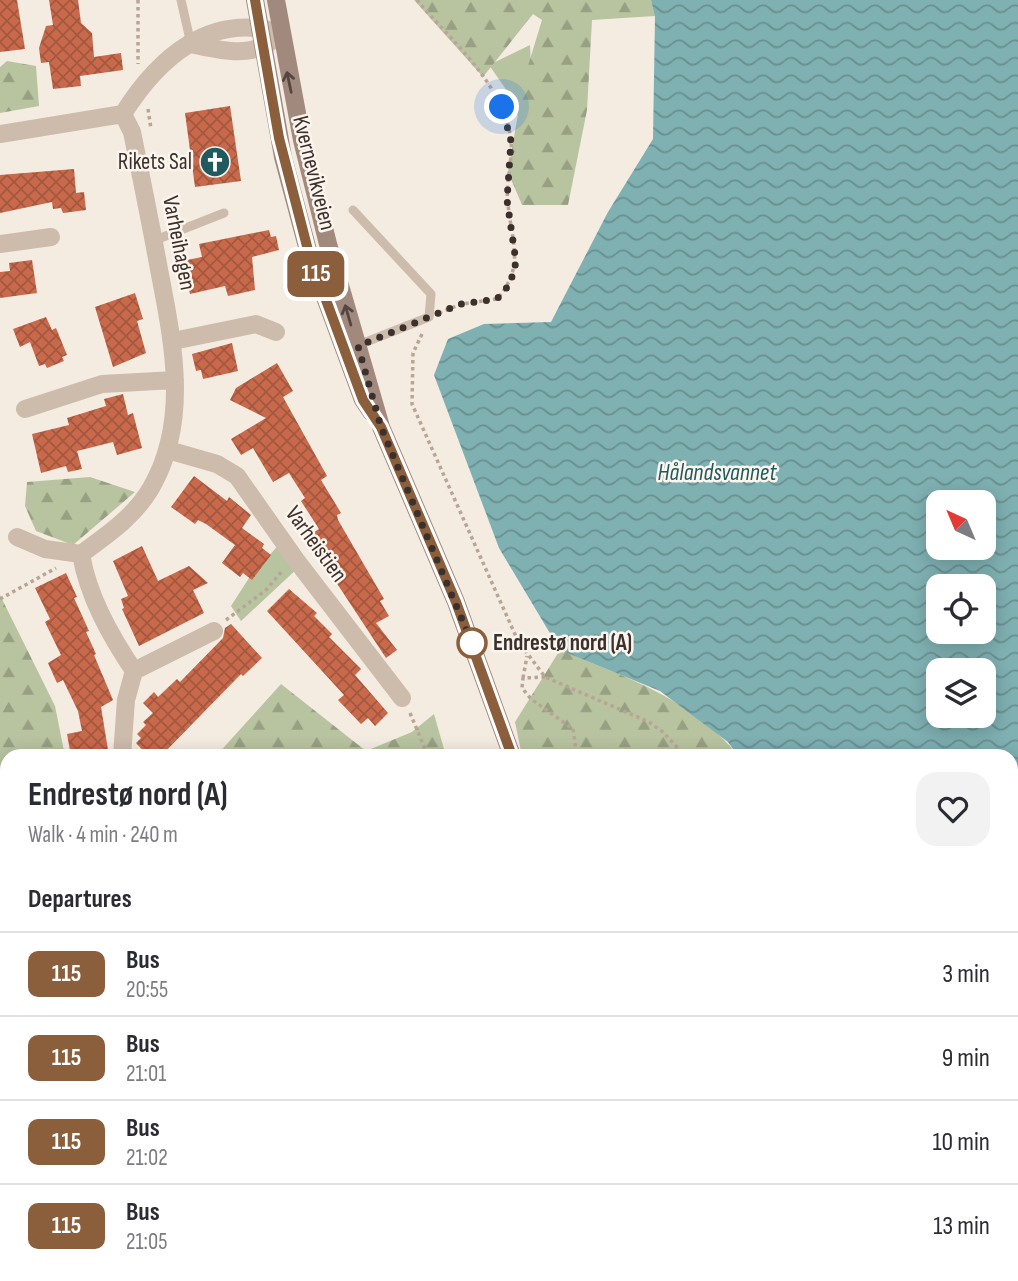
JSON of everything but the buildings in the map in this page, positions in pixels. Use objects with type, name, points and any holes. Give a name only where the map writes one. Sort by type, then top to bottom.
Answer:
[{"type":"main road","name":"Kvernevikveien","points":[[255,0],[283,157],[309,254],[351,348]]},
{"type":"main road","name":"Kvernevikveien","points":[[276,0],[280,33],[305,153],[363,400],[381,427],[461,614],[509,749]]},
{"type":"street","points":[[0,134],[123,114],[171,58],[191,44],[204,35],[228,27],[258,26],[280,33],[262,50],[246,52],[191,44]]},
{"type":"street","name":"Varheihagen","points":[[81,554],[123,523],[150,489],[168,450],[174,419],[173,341],[132,132],[123,114]]},
{"type":"street","points":[[0,244],[51,237]]},
{"type":"street","points":[[173,341],[256,324],[276,332]]},
{"type":"street","points":[[25,409],[102,384],[174,380]]},
{"type":"street","name":"Varheistien","points":[[168,450],[217,464],[237,476],[296,560],[402,698]]},
{"type":"street","points":[[17,537],[45,549],[81,554],[85,576],[113,640],[134,671]]},
{"type":"street","points":[[122,749],[126,700],[134,671],[214,631]]},
{"type":"lane","points":[[181,0],[191,44]]},
{"type":"lane","points":[[351,348],[429,317],[431,294],[353,210]]},
{"type":"lane","points":[[153,241],[224,214]]},
{"type":"path","points":[[132,0],[138,2],[137,46],[144,87]]},
{"type":"path","points":[[417,0],[480,73],[502,107],[511,141],[507,200],[516,262],[510,284],[497,299],[461,304],[429,317],[413,353],[412,404],[498,592],[511,628],[527,655],[545,677]]},
{"type":"path","points":[[0,599],[81,554]]},
{"type":"path","points":[[214,631],[266,590],[282,571],[296,560]]},
{"type":"path","points":[[527,655],[523,678],[525,694],[573,729],[576,749]]},
{"type":"path","points":[[523,678],[545,677],[649,722],[679,749]]},
{"type":"path","points":[[402,698],[428,749]]},
{"type":"green space","points":[[414,0],[651,0],[655,16],[592,20],[587,110],[568,205],[522,205],[508,172],[524,79],[542,20],[533,14],[483,77]]},
{"type":"green space","points":[[530,45],[533,105],[519,118],[505,88],[489,65]]},
{"type":"green space","points":[[7,61],[36,66],[39,106],[0,113],[0,67]]},
{"type":"green space","points":[[90,477],[135,492],[73,545],[36,531],[25,506],[27,482]]},
{"type":"green space","points":[[283,540],[300,566],[241,621],[231,606],[249,578]]},
{"type":"green space","points":[[0,595],[55,706],[64,749],[0,749]]},
{"type":"green space","points":[[560,650],[633,680],[679,705],[701,719],[732,749],[521,749],[515,722]]},
{"type":"green space","points":[[281,684],[363,749],[222,749]]},
{"type":"green space","points":[[434,714],[444,749],[371,749],[412,732]]},
{"type":"water","name":"Hålandsvannet","points":[[651,0],[1018,0],[1018,749],[733,749],[728,742],[660,691],[560,650],[499,548],[434,375],[448,339],[484,324],[551,322],[608,212],[653,139],[655,17]]},
{"type":"bus line","name":"115","points":[[255,0],[283,157],[309,254],[363,400],[381,427],[456,602],[510,749]]},
{"type":"place","name":"Rikets Sal","points":[[215,162]]},
{"type":"place","name":"Endrestø nord (A)","points":[[472,643]]},
{"type":"route","points":[[472,643],[474,648],[381,427],[358,346],[461,304],[497,299],[510,284],[516,262],[507,200],[511,141],[502,107]]}]
